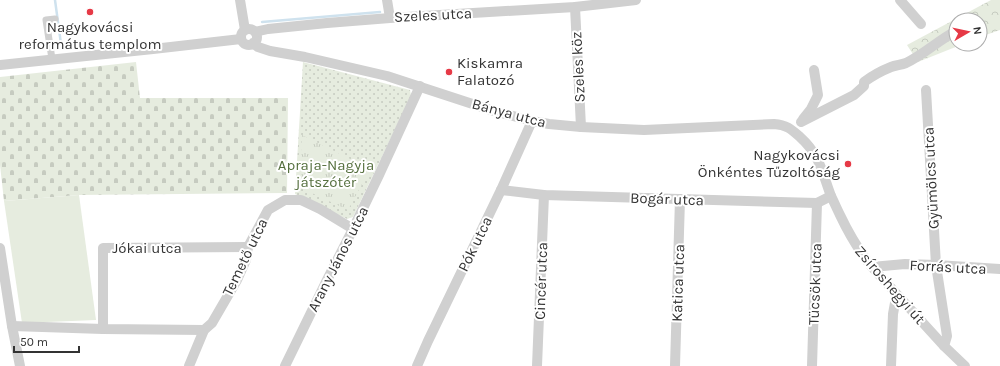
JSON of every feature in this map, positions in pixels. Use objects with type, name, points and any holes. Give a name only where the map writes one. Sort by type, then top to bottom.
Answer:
[{"type":"street","points":[[0,65],[153,49],[247,33],[240,0]]},
{"type":"street","points":[[387,0],[390,18]]},
{"type":"street","name":"Szeles utca","points":[[247,33],[271,28],[523,5],[575,7],[636,0]]},
{"type":"street","points":[[900,0],[921,24]]},
{"type":"street","name":"Szeles köz","points":[[575,7],[581,127]]},
{"type":"street","points":[[52,59],[46,20],[55,19]]},
{"type":"street","name":"Bánya utca","points":[[247,33],[242,41],[246,44],[253,43],[258,47],[270,51],[365,70],[420,86],[494,111],[549,124],[644,130],[774,124]]},
{"type":"street","points":[[788,127],[854,96],[864,86],[864,82],[874,75],[906,62],[928,50],[948,35]]},
{"type":"street","points":[[800,122],[811,109],[818,96],[814,70]]},
{"type":"street","name":"Arany János utca","points":[[285,366],[379,175],[420,86]]},
{"type":"street","name":"Gyümölcs utca","points":[[926,90],[936,265],[947,331],[944,346]]},
{"type":"street","name":"Pók utca","points":[[418,366],[532,121]]},
{"type":"street","name":"Zsíroshegyi út","points":[[774,124],[792,129],[806,142],[821,166],[840,217],[857,247],[872,267],[900,298],[944,346],[965,366]]},
{"type":"street","name":"Bogár utca","points":[[501,190],[544,195],[817,203],[831,196]]},
{"type":"street","name":"Cincér utca","points":[[537,366],[544,195]]},
{"type":"street","name":"Katica utca","points":[[675,366],[680,199]]},
{"type":"street","name":"Temető utca","points":[[189,366],[204,330],[212,323],[237,280],[246,260],[248,247],[268,210],[285,200],[301,200],[353,228]]},
{"type":"street","name":"Tücsök utca","points":[[812,366],[817,203]]},
{"type":"street","name":"Jókai utca","points":[[103,329],[103,248],[248,247]]},
{"type":"street","points":[[0,248],[12,326],[20,366]]},
{"type":"street","name":"Forrás utca","points":[[872,267],[905,264],[1000,269]]},
{"type":"street","points":[[891,366],[894,307],[900,298]]},
{"type":"street","points":[[12,326],[204,330]]},
{"type":"green space","points":[[991,0],[1000,0],[1000,30],[988,34],[988,12],[969,12]]},
{"type":"green space","points":[[948,23],[948,50],[918,62],[907,45]]},
{"type":"green space","points":[[136,62],[140,98],[288,98],[287,193],[79,195],[4,201],[0,165],[0,77]]},
{"type":"green space","points":[[303,62],[410,90],[411,96],[353,217],[347,219],[295,194]]},
{"type":"green space","name":"Apraja-Nagyja játszótér","points":[[302,135],[370,169],[348,210],[299,187]]},
{"type":"green space","points":[[79,195],[96,320],[22,323],[4,201]]},
{"type":"waterway","points":[[55,0],[61,44]]},
{"type":"waterway","points":[[262,22],[380,12]]},
{"type":"place","name":"Nagykovácsi református templom","points":[[90,12]]},
{"type":"place","name":"Kiskamra Falatozó","points":[[449,72]]},
{"type":"place","name":"Nagykovácsi Önkéntes Tűzoltóság","points":[[848,164]]}]
